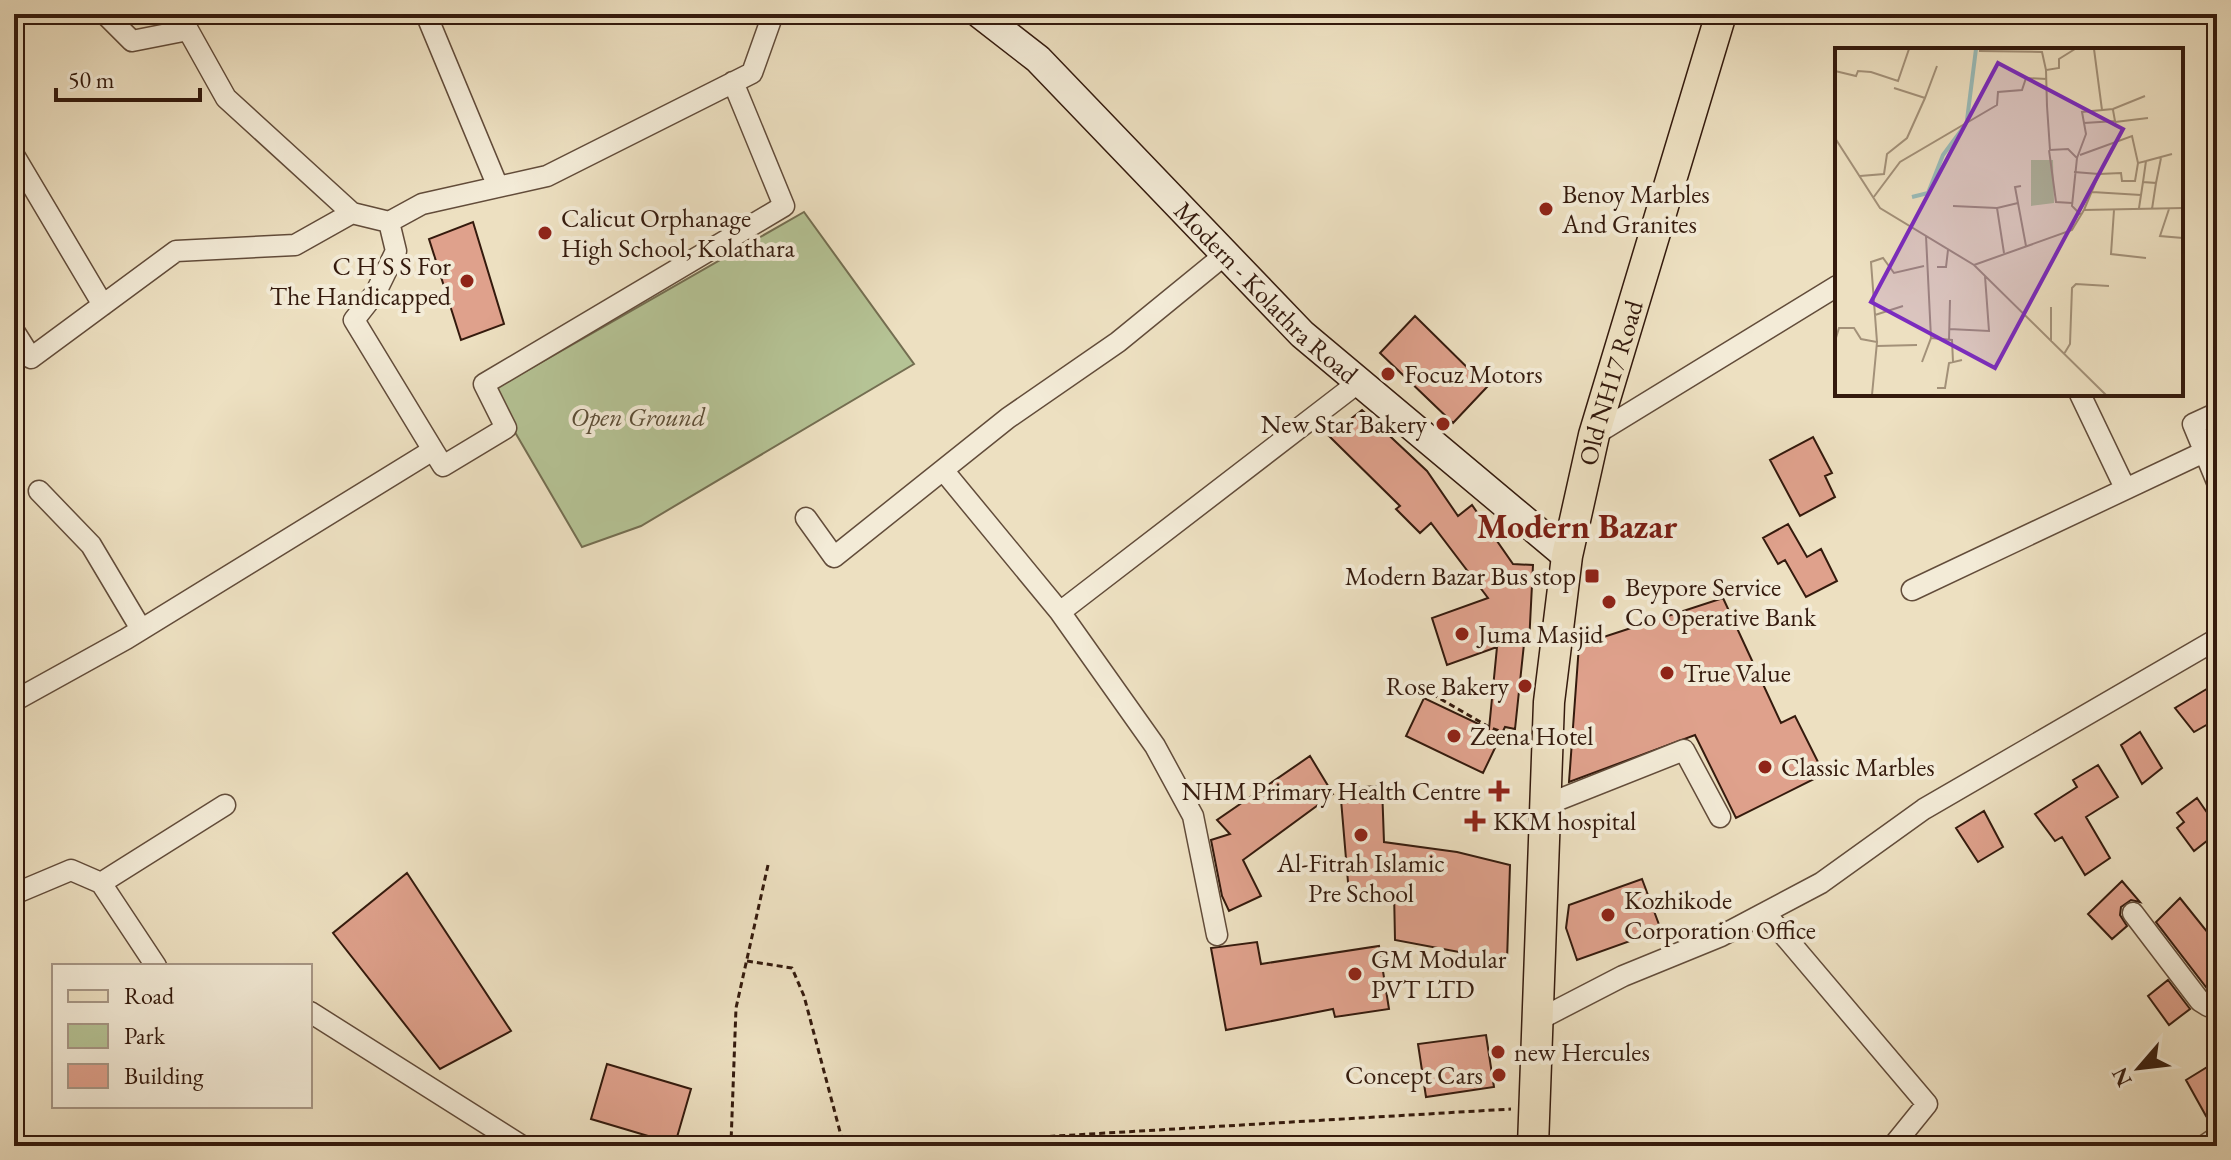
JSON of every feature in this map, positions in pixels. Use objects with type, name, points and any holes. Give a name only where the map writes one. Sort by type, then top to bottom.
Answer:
[{"type":"main road","name":"Modern - Kolathra Road","points":[[980,14],[1038,59],[1302,334],[1567,556]]},
{"type":"main road","name":"Old NH17 Road","points":[[1533,1146],[1546,749],[1567,556],[1594,435],[1721,14]]},
{"type":"street","points":[[105,14],[132,41],[188,30],[226,98],[352,213],[389,222],[422,204],[547,176],[752,73],[773,14]]},
{"type":"street","points":[[426,14],[498,187]]},
{"type":"street","points":[[389,222],[396,251],[376,292],[354,320],[443,466],[506,428],[484,384],[784,206],[733,82]]},
{"type":"street","points":[[14,155],[103,305]]},
{"type":"street","points":[[14,331],[31,358],[176,251],[295,245],[352,213]]},
{"type":"street","points":[[806,518],[834,557],[1008,418],[1118,342],[1227,253]]},
{"type":"street","points":[[1594,435],[1835,287]]},
{"type":"street","points":[[1060,612],[1359,382]]},
{"type":"street","points":[[2081,396],[2125,488]]},
{"type":"street","points":[[2217,413],[2193,424],[2217,482]]},
{"type":"street","points":[[14,701],[141,629],[433,450]]},
{"type":"street","points":[[1912,590],[2204,452]]},
{"type":"street","points":[[943,470],[1060,612],[1155,746],[1193,816],[1217,935]]},
{"type":"street","points":[[39,491],[91,545],[141,629]]},
{"type":"street","points":[[1538,1020],[1623,976],[1721,936],[1821,883],[1924,809],[2217,639]]},
{"type":"street","points":[[1543,806],[1684,750],[1720,817]]},
{"type":"street","points":[[101,883],[225,805]]},
{"type":"street","points":[[14,894],[71,870],[101,883],[155,964]]},
{"type":"street","points":[[1765,913],[1927,1104],[1893,1146]]},
{"type":"street","points":[[2133,913],[2200,1001],[2208,1006],[2217,1004]]},
{"type":"street","points":[[312,1013],[522,1146]]},
{"type":"street","points":[[2204,1146],[2217,1137]]},
{"type":"path","points":[[1432,694],[1489,727],[1546,749]]},
{"type":"path","points":[[768,865],[736,1008],[731,1143],[1022,1138],[1534,1108]]},
{"type":"path","points":[[747,961],[792,968],[804,996],[843,1143]]},
{"type":"green space","name":"Open Ground","points":[[804,212],[914,364],[641,526],[582,547],[491,391]]},
{"type":"building","name":"C H S S For The Handicapped","points":[[473,222],[504,324],[461,340],[429,239]]},
{"type":"building","points":[[1415,316],[1487,387],[1453,423],[1380,353]]},
{"type":"building","points":[[1362,410],[1427,471],[1458,516],[1472,505],[1513,564],[1533,565],[1529,644],[1524,644],[1515,729],[1505,727],[1483,773],[1406,736],[1424,698],[1489,729],[1497,647],[1447,665],[1432,618],[1488,598],[1431,523],[1420,533],[1396,509],[1400,506],[1329,436]]},
{"type":"building","points":[[1813,437],[1832,473],[1825,476],[1835,497],[1800,516],[1770,460]]},
{"type":"building","points":[[1788,524],[1807,557],[1821,549],[1837,581],[1806,597],[1785,560],[1778,564],[1763,538]]},
{"type":"building","name":"True Value","points":[[1723,598],[1781,723],[1795,716],[1824,774],[1736,818],[1695,735],[1569,782],[1579,645]]},
{"type":"building","points":[[2210,687],[2217,698],[2217,719],[2194,732],[2175,708]]},
{"type":"building","points":[[2140,732],[2162,768],[2142,784],[2121,745]]},
{"type":"building","points":[[1310,756],[1333,794],[1243,860],[1261,896],[1229,911],[1222,896],[1211,840],[1230,834],[1217,820]]},
{"type":"building","points":[[2098,765],[2118,797],[2086,817],[2110,858],[2085,875],[2062,837],[2055,841],[2035,814],[2077,787],[2073,780]]},
{"type":"building","points":[[1382,786],[1384,842],[1457,852],[1510,865],[1507,961],[1395,940],[1394,890],[1349,894],[1340,788]]},
{"type":"building","points":[[2197,798],[2217,827],[2217,833],[2194,851],[2177,828],[2184,822],[2177,813]]},
{"type":"building","points":[[1984,811],[2003,847],[1978,862],[1956,828]]},
{"type":"building","points":[[407,873],[511,1031],[440,1069],[333,933]]},
{"type":"building","points":[[1642,879],[1661,930],[1577,960],[1566,928],[1569,905]]},
{"type":"building","points":[[2122,881],[2140,902],[2131,900],[2121,907],[2120,915],[2127,926],[2112,939],[2088,914]]},
{"type":"building","points":[[2180,898],[2217,944],[2217,989],[2214,991],[2209,991],[2156,922]]},
{"type":"building","points":[[1257,942],[1261,964],[1379,946],[1389,1009],[1335,1017],[1333,1009],[1226,1030],[1211,948]]},
{"type":"building","points":[[2168,980],[2190,1009],[2169,1025],[2148,996]]},
{"type":"building","points":[[1486,1035],[1494,1087],[1426,1097],[1418,1044]]},
{"type":"building","points":[[2217,1061],[2217,1108],[2206,1116],[2186,1080]]},
{"type":"building","points":[[607,1064],[691,1089],[675,1144],[591,1119]]},
{"type":"place","name":"Benoy Marbles And Granites","points":[[1546,209]]},
{"type":"place","name":"Calicut Orphanage High School, Kolathara","points":[[545,233]]},
{"type":"place","name":"C H S S For The Handicapped","points":[[467,281]]},
{"type":"place","name":"Focuz Motors","points":[[1388,374]]},
{"type":"place","name":"New Star Bakery","points":[[1443,424]]},
{"type":"place","name":"Modern Bazar Bus stop","points":[[1592,576]]},
{"type":"place","name":"Beypore Service Co Operative Bank","points":[[1609,602]]},
{"type":"place","name":"Juma Masjid","points":[[1462,634]]},
{"type":"place","name":"True Value","points":[[1667,673]]},
{"type":"place","name":"Rose Bakery","points":[[1525,686]]},
{"type":"place","name":"Zeena Hotel","points":[[1454,736]]},
{"type":"place","name":"Classic Marbles","points":[[1765,767]]},
{"type":"place","name":"NHM Primary Health Centre","points":[[1499,791]]},
{"type":"place","name":"KKM hospital","points":[[1475,821]]},
{"type":"place","name":"Al-Fitrah Islamic Pre School","points":[[1361,835]]},
{"type":"place","name":"Kozhikode Corporation Office","points":[[1608,915]]},
{"type":"place","name":"GM Modular PVT LTD","points":[[1355,974]]},
{"type":"place","name":"new Hercules","points":[[1498,1052]]},
{"type":"place","name":"Concept Cars","points":[[1499,1075]]},
{"type":"district","name":"Modern Bazar","points":[[1577,526]]}]
